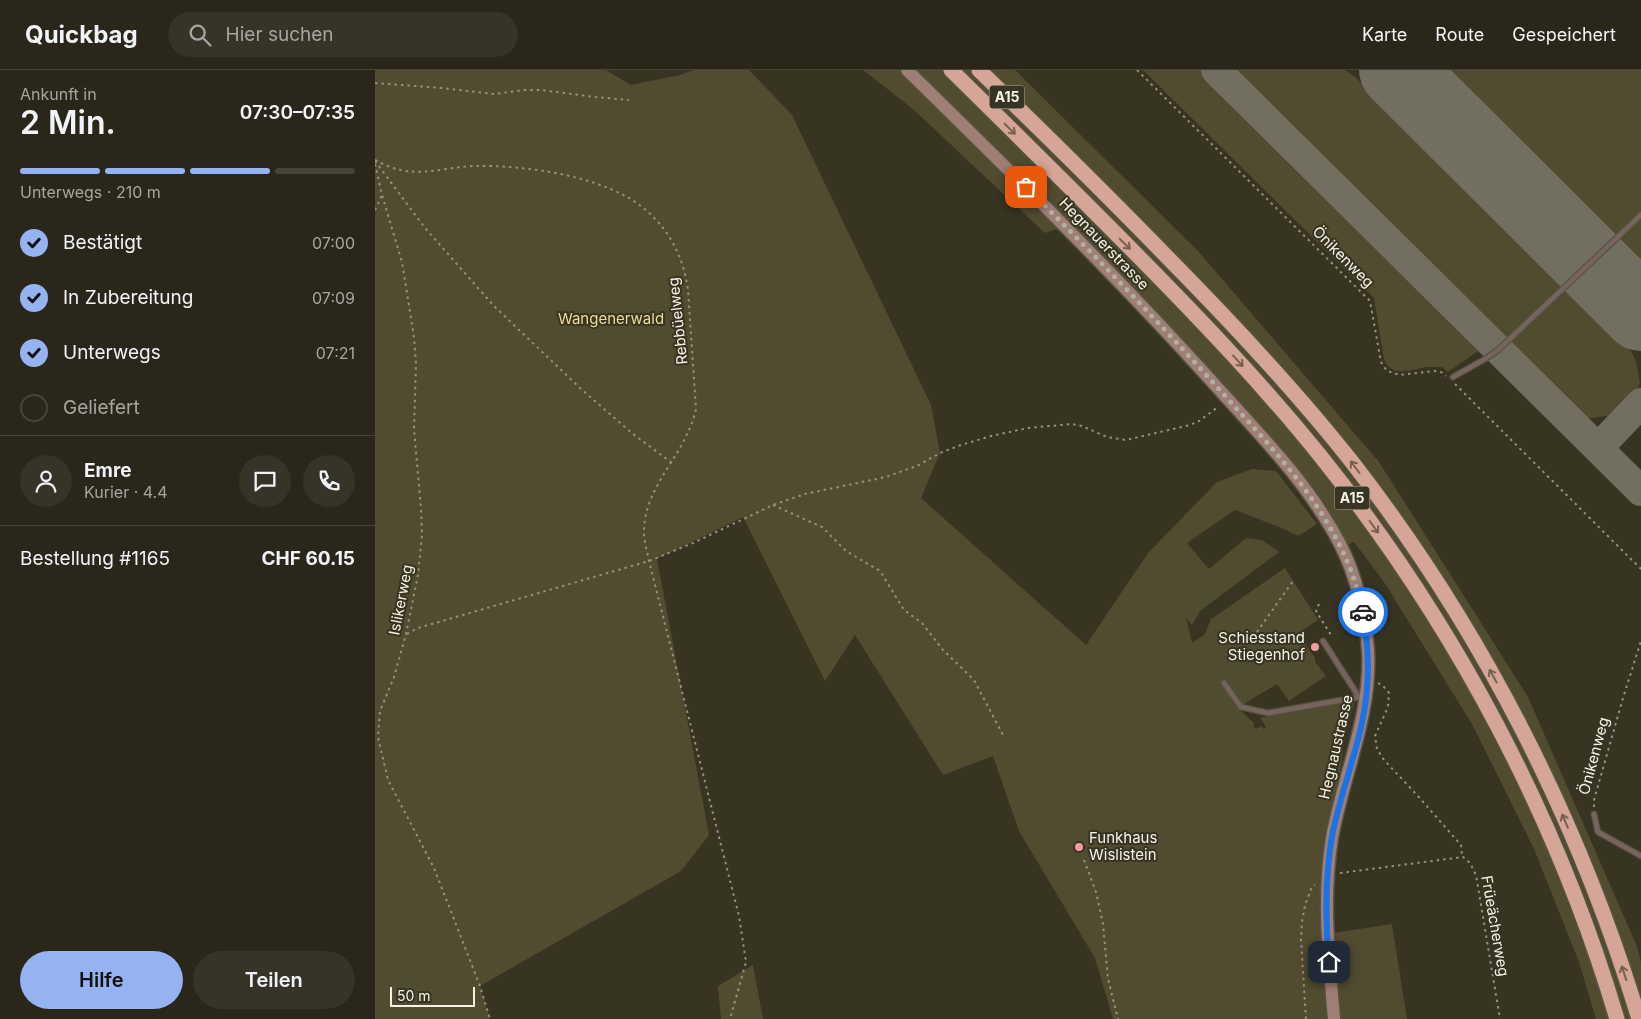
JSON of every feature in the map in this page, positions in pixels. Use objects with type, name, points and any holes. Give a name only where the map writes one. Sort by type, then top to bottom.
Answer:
[{"type":"highway","name":"A15","points":[[951,70],[1122,240],[1233,355],[1305,437],[1375,528],[1441,628],[1475,685],[1515,763],[1546,828],[1572,892],[1617,1019]]},
{"type":"highway","name":"A15","points":[[979,70],[1139,228],[1255,349],[1302,401],[1353,463],[1414,548],[1457,614],[1486,664],[1546,779],[1575,843],[1599,903],[1639,1019]]},
{"type":"street","name":"Hegnauerstrasse","points":[[907,70],[1065,226],[1229,401]]},
{"type":"street","name":"Hegnaustrasse","points":[[1229,401],[1292,472],[1318,508],[1341,547],[1360,599],[1368,652],[1368,677],[1363,697],[1358,737],[1337,813],[1327,877],[1327,934],[1334,1019]]},
{"type":"lane","points":[[1452,379],[1498,350],[1641,215]]},
{"type":"lane","points":[[1224,683],[1241,707],[1268,713],[1363,697],[1323,640]]},
{"type":"lane","name":"Önikenweg","points":[[1594,814],[1598,832],[1641,856]]},
{"type":"path","name":"Önikenweg","points":[[1137,70],[1370,301],[1381,362],[1387,371],[1400,375],[1435,371],[1441,372],[1452,379]]},
{"type":"path","points":[[375,83],[494,94],[541,90],[595,98],[629,100]]},
{"type":"path","points":[[375,162],[425,228],[493,305],[581,389],[633,434],[671,463]]},
{"type":"path","name":"Islikerweg","points":[[375,162],[382,195],[405,274],[414,337],[416,363],[414,429],[421,509],[418,575],[406,634],[394,677],[380,711],[378,737],[388,780],[434,868],[480,986],[490,1019]]},
{"type":"path","name":"Rebbüelweg","points":[[375,162],[408,173],[490,166],[563,175],[592,183],[625,196],[637,203],[654,218],[668,234],[683,266],[688,290],[693,352],[694,417],[647,509],[644,532],[649,561],[739,916],[746,962],[730,1019]]},
{"type":"path","points":[[375,210],[382,195]]},
{"type":"path","points":[[1452,379],[1641,569]]},
{"type":"path","points":[[406,634],[418,628],[649,561],[693,543],[773,505],[805,494],[886,477],[919,465],[940,453],[961,445],[1019,430],[1046,425],[1071,424],[1082,426],[1107,437],[1126,440],[1190,426],[1229,401]]},
{"type":"path","points":[[773,505],[822,526],[846,551],[879,571],[904,610],[922,623],[943,650],[974,680],[1003,735]]},
{"type":"path","points":[[1257,632],[1293,581]]},
{"type":"path","points":[[1319,604],[1316,611],[1331,635],[1323,640]]},
{"type":"path","name":"Önikenweg","points":[[1594,814],[1594,800],[1641,641]]},
{"type":"path","name":"Früeächerweg","points":[[1368,677],[1383,686],[1389,693],[1388,707],[1375,736],[1377,749],[1384,760],[1461,846],[1463,857],[1470,863],[1476,875],[1500,1019]]},
{"type":"path","points":[[1306,1019],[1301,939],[1305,905],[1312,887],[1327,877],[1344,873],[1463,857]]},
{"type":"path","points":[[1084,860],[1096,892],[1103,924],[1108,980],[1118,1019]]},
{"type":"green space","name":"Wangenerwald","points":[[375,70],[606,70],[631,85],[680,75],[694,70],[749,70],[792,115],[931,405],[940,453],[921,498],[1086,645],[1148,553],[1217,482],[1252,469],[1276,471],[1317,524],[1298,536],[1235,510],[1187,543],[1209,569],[1246,538],[1262,540],[1279,552],[1200,611],[1192,625],[1186,617],[1192,643],[1205,634],[1211,619],[1285,568],[1318,620],[1298,633],[1315,658],[1315,662],[1326,676],[1289,701],[1277,684],[1239,707],[1222,685],[1238,708],[1255,724],[1253,726],[1256,729],[1261,726],[1264,729],[1266,727],[1260,718],[1355,700],[1344,740],[1332,838],[1327,934],[1392,924],[1407,1019],[1113,1019],[1095,958],[1019,831],[993,756],[943,775],[855,635],[825,681],[743,517],[657,559],[709,835],[681,871],[480,986],[490,1019],[375,1019]]},
{"type":"green space","points":[[863,70],[1015,70],[1198,251],[1379,462],[1528,697],[1636,944],[1641,962],[1641,1019],[1596,1019],[1579,962],[1534,849],[1472,724],[1384,582],[1354,542],[1341,547],[1313,500],[1066,226],[1045,233],[913,109]]},
{"type":"green space","points":[[1143,70],[1203,70],[1484,347],[1448,372],[1442,367],[1397,371],[1387,365],[1384,359],[1374,298]]},
{"type":"green space","points":[[1228,70],[1345,70],[1355,77],[1631,351],[1636,361],[1640,383],[1635,393],[1612,415],[1580,420]]},
{"type":"green space","points":[[1443,70],[1641,70],[1641,264]]},
{"type":"green space","points":[[753,965],[763,1019],[721,1019],[718,986]]},
{"type":"taxiway","points":[[1216,70],[1641,491]]},
{"type":"taxiway","points":[[1598,448],[1641,403]]},
{"type":"runway","points":[[1397,70],[1641,313]]},
{"type":"way so far","points":[[1026,187],[1187,354],[1292,472],[1313,500],[1341,547],[1353,575],[1363,612]]},
{"type":"place","name":"Schiesstand Stiegenhof","points":[[1315,647]]},
{"type":"place","name":"Funkhaus Wislistein","points":[[1079,847]]},
{"type":"route","points":[[1329,962],[1326,917],[1327,873],[1337,813],[1363,718],[1366,698],[1368,652],[1363,612]]}]
